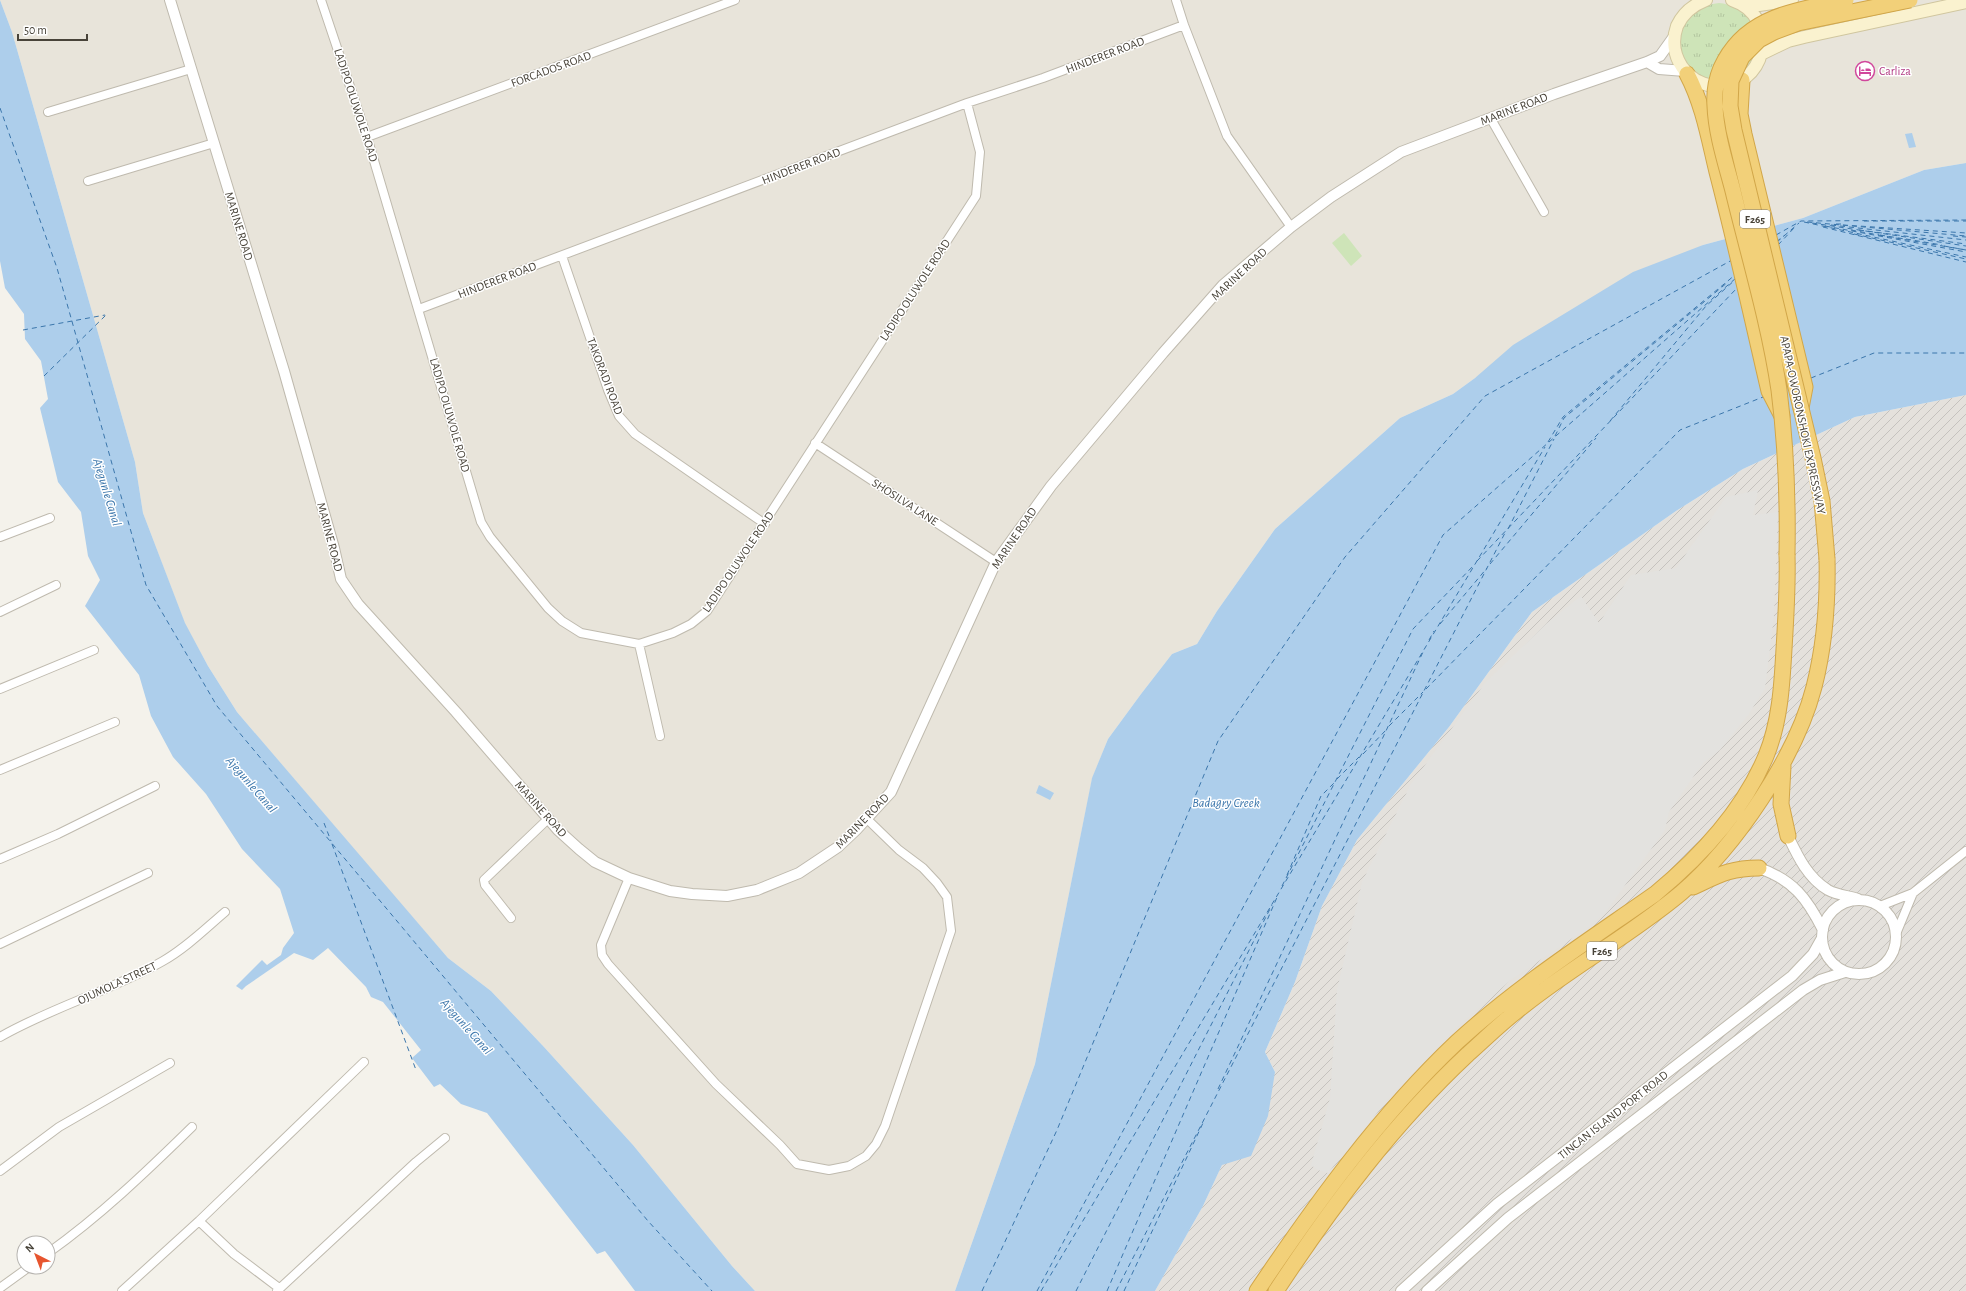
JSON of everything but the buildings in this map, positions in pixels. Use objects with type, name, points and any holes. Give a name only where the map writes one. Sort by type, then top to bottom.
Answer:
[{"type":"highway","name":"APAPA-OWORONSHOKI EXPRESSWAY","points":[[1257,1291],[1298,1229],[1336,1178],[1416,1084],[1457,1042],[1517,991],[1655,894],[1677,876],[1702,852],[1742,802],[1766,755],[1775,728],[1781,698],[1788,591],[1787,495],[1782,416],[1763,313],[1718,128],[1715,94],[1722,67],[1733,47],[1749,31],[1769,19],[1782,14],[1846,0]]},
{"type":"highway","name":"APAPA-OWORONSHOKI EXPRESSWAY","points":[[1276,1291],[1350,1185],[1428,1094],[1468,1055],[1522,1007],[1628,933],[1682,892],[1716,859],[1742,827],[1764,795],[1798,731],[1814,686],[1826,620],[1827,559],[1822,501],[1734,130],[1730,106],[1731,81],[1742,57],[1759,40],[1774,32],[1798,23],[1910,0]]},
{"type":"highway","points":[[1686,72],[1697,95],[1726,206],[1768,391],[1782,416]]},
{"type":"highway","points":[[1742,80],[1740,114],[1805,386],[1801,408]]},
{"type":"highway","points":[[1783,760],[1781,804],[1788,836]]},
{"type":"highway","points":[[1682,892],[1722,873],[1739,868],[1759,868]]},
{"type":"main road","points":[[1706,0],[1688,6],[1675,35],[1675,52],[1686,72],[1701,83],[1726,86],[1742,80],[1754,69],[1761,54],[1763,39],[1759,23],[1750,11],[1734,1]]},
{"type":"main road","points":[[1734,1],[1760,5],[1792,0]]},
{"type":"main road","points":[[1761,54],[1788,41],[1966,2]]},
{"type":"street","name":"MARINE ROAD","points":[[170,0],[284,371],[334,548],[341,578],[358,604],[456,712],[548,819],[569,840],[595,862],[629,878],[670,891],[727,896],[757,890],[799,873],[818,861],[838,847],[867,819],[891,792],[996,562],[1051,486],[1163,353],[1223,285],[1291,227],[1331,197],[1401,152],[1554,94],[1647,62],[1660,56],[1675,35]]},
{"type":"street","name":"LADIPO OLUWOLE ROAD","points":[[321,0],[367,137],[481,522],[490,536],[548,608],[562,621],[581,633],[624,642],[639,644],[673,633],[691,624],[707,611],[765,524],[815,443],[976,196],[980,152],[967,103]]},
{"type":"street","name":"FORCADOS ROAD","points":[[367,137],[735,0]]},
{"type":"street","points":[[1176,0],[1184,25],[1228,136],[1291,227]]},
{"type":"street","name":"HINDERER ROAD","points":[[419,310],[967,103],[1043,78],[1184,25]]},
{"type":"street","points":[[1647,62],[1659,69],[1686,72]]},
{"type":"street","points":[[48,112],[191,69]]},
{"type":"street","points":[[1491,119],[1544,212]]},
{"type":"street","points":[[88,181],[214,143]]},
{"type":"street","name":"TAKORADI ROAD","points":[[562,256],[608,390],[619,416],[635,434],[765,524]]},
{"type":"street","name":"SHOSILVA LANE","points":[[815,443],[996,562]]},
{"type":"street","points":[[0,537],[50,518]]},
{"type":"street","points":[[0,612],[56,586]]},
{"type":"street","points":[[639,644],[660,736]]},
{"type":"street","points":[[0,689],[94,650]]},
{"type":"street","points":[[0,770],[115,722]]},
{"type":"street","points":[[0,859],[58,834],[155,786]]},
{"type":"street","points":[[511,918],[485,885],[484,880],[548,819]]},
{"type":"street","points":[[629,878],[601,945],[602,955],[608,964],[716,1084],[762,1127],[798,1164],[829,1170],[849,1166],[866,1156],[876,1144],[884,1126],[951,931],[947,898],[937,883],[923,868],[899,850],[867,819]]},
{"type":"street","points":[[1788,836],[1802,865],[1813,878],[1829,891],[1880,906],[1890,915],[1896,934]]},
{"type":"street","points":[[1880,906],[1914,893],[1966,851]]},
{"type":"street","points":[[1759,868],[1776,874],[1790,884],[1805,898],[1822,934],[1823,946],[1828,958],[1845,972],[1863,974],[1880,967],[1893,953],[1896,934],[1914,893]]},
{"type":"street","points":[[0,944],[148,873]]},
{"type":"street","points":[[1822,934],[1828,916],[1839,906],[1852,900],[1860,900]]},
{"type":"street","name":"OJUMOLA STREET","points":[[0,1037],[15,1028],[103,991],[163,961],[182,949],[225,912]]},
{"type":"street","name":"TINCAN ISLAND PORT ROAD","points":[[1401,1291],[1497,1204],[1792,976],[1813,954],[1822,934]]},
{"type":"street","name":"TINCAN ISLAND PORT ROAD","points":[[1427,1291],[1508,1218],[1803,990],[1820,980],[1845,972]]},
{"type":"street","points":[[122,1291],[199,1221],[364,1062]]},
{"type":"street","points":[[0,1170],[59,1127],[170,1063]]},
{"type":"street","points":[[56,1247],[113,1203],[192,1127]]},
{"type":"street","points":[[199,1221],[234,1254],[278,1290],[416,1162],[445,1138]]},
{"type":"street","points":[[0,1288],[18,1275]]},
{"type":"shaded area","points":[[0,0],[1966,0],[1966,163],[1924,170],[1803,218],[1703,245],[1475,378],[1453,394],[1400,418],[1275,529],[1217,611],[1197,644],[1172,654],[1108,739],[1092,779],[1035,1064],[955,1291],[755,1291],[732,1266],[633,1145],[544,1047],[491,991],[448,958],[237,712],[208,666],[185,624],[143,513],[135,462],[12,32]]},
{"type":"shaded area","points":[[1966,395],[1966,1291],[1155,1291],[1203,1206],[1222,1165],[1275,1072],[1265,1052],[1295,982],[1322,906],[1357,840],[1449,727],[1532,612],[1676,511],[1743,469],[1855,417]]},
{"type":"shaded area","points":[[1758,490],[1753,515],[1778,512],[1774,616],[1765,688],[1749,714],[1720,750],[1703,763],[1669,812],[1665,830],[1605,913],[1586,929],[1512,979],[1455,1029],[1390,1097],[1328,1173],[1318,1170],[1311,1165],[1330,1098],[1337,990],[1362,882],[1411,784],[1485,683],[1547,623],[1581,596],[1599,623],[1631,575],[1676,568],[1726,497]]},
{"type":"green space","points":[[1719,3],[1737,8],[1749,17],[1753,29],[1753,58],[1746,67],[1740,71],[1733,75],[1715,80],[1701,77],[1690,69],[1683,57],[1681,44],[1682,30],[1689,17],[1701,8]]},
{"type":"green space","points":[[1344,233],[1362,256],[1351,266],[1332,243]]},
{"type":"water","name":"Ajegunle Canal","points":[[0,0],[12,32],[135,462],[143,513],[185,623],[208,666],[237,712],[448,958],[491,991],[544,1047],[633,1145],[732,1266],[755,1291],[635,1291],[605,1251],[597,1254],[487,1113],[461,1104],[440,1084],[434,1087],[412,1058],[421,1050],[383,1002],[371,997],[366,987],[328,948],[313,960],[294,953],[242,990],[236,986],[262,960],[267,965],[281,955],[283,948],[294,933],[280,889],[242,849],[206,794],[173,757],[151,716],[139,675],[85,606],[100,580],[88,556],[81,512],[58,482],[40,408],[48,399],[41,361],[25,339],[24,314],[5,288],[0,261]]},
{"type":"water","points":[[1912,133],[1916,147],[1909,148],[1905,134]]},
{"type":"water","name":"Badagry Creek","points":[[1966,163],[1966,395],[1855,417],[1743,469],[1676,511],[1532,612],[1449,727],[1357,840],[1322,906],[1295,982],[1265,1052],[1275,1072],[1268,1116],[1251,1156],[1222,1165],[1203,1206],[1155,1291],[955,1291],[1035,1064],[1092,778],[1108,739],[1172,654],[1197,644],[1217,611],[1275,529],[1400,418],[1453,394],[1475,378],[1513,345],[1633,272],[1703,245],[1803,218],[1924,170]]},
{"type":"water","points":[[1039,785],[1054,793],[1050,800],[1036,793]]},
{"type":"ferry route","points":[[0,108],[57,268],[146,585],[217,706],[648,1221],[712,1291]]},
{"type":"ferry route","points":[[1776,235],[1801,221],[1966,220]]},
{"type":"ferry route","points":[[1864,221],[1966,221]]},
{"type":"ferry route","points":[[1804,222],[1966,257]]},
{"type":"ferry route","points":[[1807,222],[1966,236]]},
{"type":"ferry route","points":[[1777,242],[1799,223]]},
{"type":"ferry route","points":[[1812,223],[1966,246]]},
{"type":"ferry route","points":[[1836,224],[1842,224]]},
{"type":"ferry route","points":[[1831,225],[1966,240]]},
{"type":"ferry route","points":[[1843,225],[1966,233]]},
{"type":"ferry route","points":[[1825,226],[1966,252]]},
{"type":"ferry route","points":[[1778,245],[1795,227]]},
{"type":"ferry route","points":[[1823,227],[1966,262]]},
{"type":"ferry route","points":[[1851,230],[1879,235]]},
{"type":"ferry route","points":[[1859,230],[1966,244]]},
{"type":"ferry route","points":[[1854,234],[1966,259]]},
{"type":"ferry route","points":[[1776,242],[1785,235]]},
{"type":"ferry route","points":[[1878,235],[1966,250]]},
{"type":"ferry route","points":[[1880,235],[1905,239]]},
{"type":"ferry route","points":[[1953,236],[1966,237]]},
{"type":"ferry route","points":[[1906,239],[1942,245]]},
{"type":"ferry route","points":[[1944,246],[1966,250]]},
{"type":"ferry route","points":[[982,1291],[1057,1130],[1218,741],[1345,557],[1485,396],[1732,260]]},
{"type":"ferry route","points":[[1548,442],[1563,417],[1735,275]]},
{"type":"ferry route","points":[[1037,1291],[1443,535],[1736,278]]},
{"type":"ferry route","points":[[1610,421],[1706,306],[1736,279]]},
{"type":"ferry route","points":[[1555,436],[1564,418],[1728,282]]},
{"type":"ferry route","points":[[1477,561],[1737,288]]},
{"type":"ferry route","points":[[23,330],[105,315]]},
{"type":"ferry route","points":[[44,376],[106,315]]},
{"type":"ferry route","points":[[1811,378],[1874,353],[1966,353]]},
{"type":"ferry route","points":[[1426,689],[1680,430],[1763,397]]},
{"type":"ferry route","points":[[1490,564],[1596,438]]},
{"type":"ferry route","points":[[1508,529],[1554,439]]},
{"type":"ferry route","points":[[1041,1291],[1545,447]]},
{"type":"ferry route","points":[[1116,1291],[1506,531]]},
{"type":"ferry route","points":[[1282,886],[1413,629],[1474,565]]},
{"type":"ferry route","points":[[1440,624],[1487,568]]},
{"type":"ferry route","points":[[1429,640],[1434,631]]},
{"type":"ferry route","points":[[1218,1089],[1423,652]]},
{"type":"ferry route","points":[[1389,726],[1423,692]]},
{"type":"ferry route","points":[[1363,754],[1387,729]]},
{"type":"ferry route","points":[[1337,779],[1359,757]]},
{"type":"ferry route","points":[[1287,875],[1321,796],[1334,783]]},
{"type":"ferry route","points":[[324,823],[331,841]]},
{"type":"ferry route","points":[[332,844],[416,1070]]},
{"type":"ferry route","points":[[1107,1291],[1278,895]]},
{"type":"ferry route","points":[[1076,1291],[1272,905]]},
{"type":"ferry route","points":[[1124,1291],[1203,1123]]},
{"type":"place","name":"Carliza","points":[[1865,71]]}]
